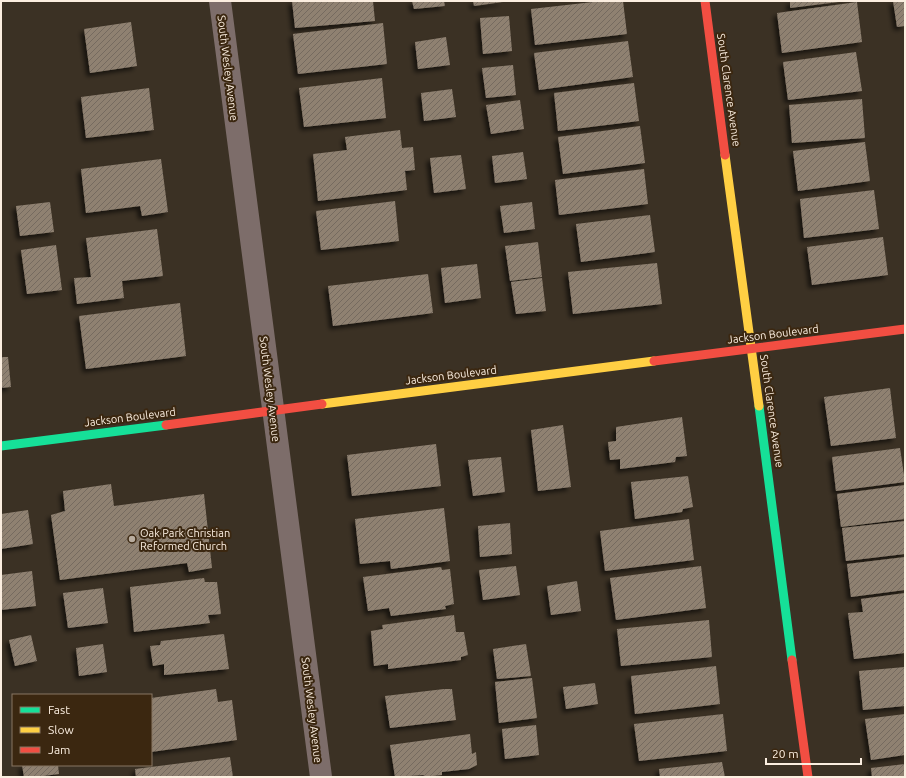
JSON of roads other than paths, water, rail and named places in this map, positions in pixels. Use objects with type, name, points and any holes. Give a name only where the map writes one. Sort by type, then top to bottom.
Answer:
[{"type":"street","name":"South Wesley Avenue","points":[[220,1],[321,777]]},
{"type":"street","name":"South Clarence Avenue","points":[[705,1],[808,777]]},
{"type":"street","name":"Jackson Boulevard","points":[[1,446],[905,329]]},
{"type":"place","name":"Oak Park Christian Reformed Church","points":[[132,539]]}]
